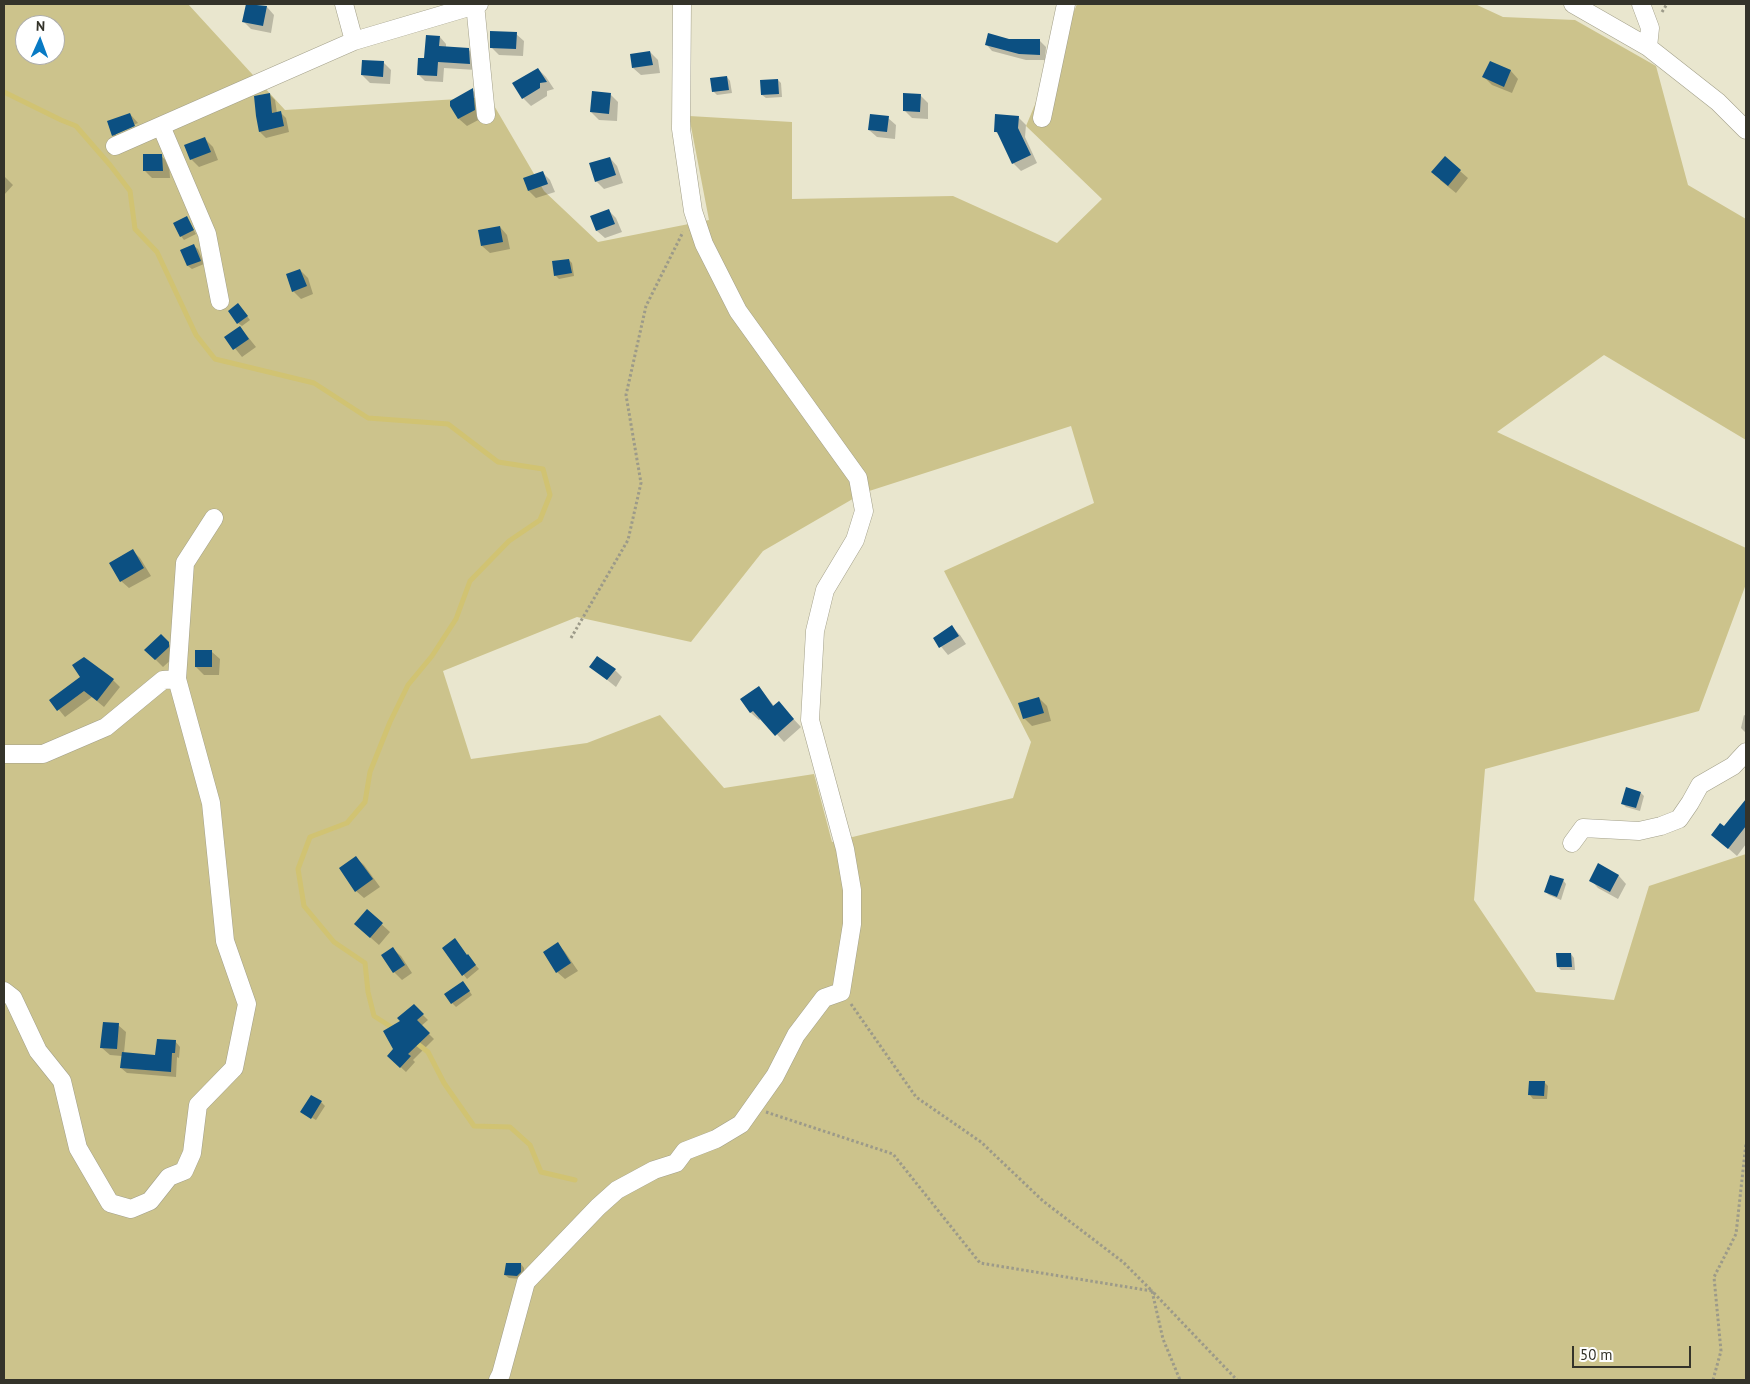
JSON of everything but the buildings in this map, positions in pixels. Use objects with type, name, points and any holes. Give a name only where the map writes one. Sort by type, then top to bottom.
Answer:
[{"type":"street","points":[[344,4],[354,41]]},
{"type":"street","points":[[115,146],[354,41],[476,4],[486,115]]},
{"type":"street","points":[[498,1380],[526,1282],[598,1207],[617,1190],[654,1170],[676,1163],[685,1151],[716,1139],[741,1124],[775,1076],[796,1035],[824,998],[841,992],[852,924],[852,890],[845,849],[810,720],[815,631],[825,590],[856,540],[864,511],[858,478],[738,311],[704,244],[693,211],[680,129],[682,4]]},
{"type":"street","points":[[1042,118],[1066,4]]},
{"type":"street","points":[[1573,4],[1648,47],[1718,102],[1746,130]]},
{"type":"street","points":[[1641,4],[1650,28],[1648,47]]},
{"type":"street","points":[[160,126],[207,234],[220,301]]},
{"type":"street","points":[[4,991],[13,998],[38,1050],[62,1081],[78,1148],[110,1203],[131,1209],[150,1201],[169,1177],[184,1171],[192,1153],[198,1105],[234,1068],[247,1004],[225,941],[211,803],[177,679],[184,563],[214,518]]},
{"type":"street","points":[[4,754],[43,754],[106,727],[163,680],[177,679]]},
{"type":"street","points":[[1572,843],[1583,828],[1639,831],[1661,826],[1679,819],[1700,786],[1733,766],[1746,752]]},
{"type":"path","points":[[571,638],[628,540],[641,482],[626,395],[646,306],[693,211]]},
{"type":"path","points":[[841,992],[916,1097],[981,1142],[1043,1201],[1123,1262],[1237,1380]]},
{"type":"path","points":[[752,1108],[893,1154],[980,1263],[1152,1291]]},
{"type":"path","points":[[1713,1380],[1720,1351],[1714,1277],[1736,1234],[1746,1143]]},
{"type":"path","points":[[1152,1291],[1163,1340],[1180,1380]]},
{"type":"shaded area","points":[[4,4],[188,4],[285,110],[489,97],[544,191],[598,242],[709,220],[689,116],[792,122],[792,199],[953,196],[1057,243],[1102,199],[1026,126],[1077,4],[1475,4],[1503,17],[1575,20],[1656,66],[1688,185],[1746,219],[1746,440],[1604,355],[1497,432],[1746,548],[1746,584],[1699,711],[1485,769],[1474,900],[1536,992],[1614,1000],[1649,886],[1746,854],[1746,1380],[4,1380]],"holes":[[[1071,426],[1094,503],[944,571],[1031,742],[1013,798],[832,842],[814,774],[724,788],[660,715],[587,743],[471,759],[443,671],[577,617],[691,642],[763,551],[863,493]]]},
{"type":"waterway","points":[[4,92],[76,126],[110,165],[130,191],[135,229],[157,252],[196,335],[215,359],[314,383],[368,418],[448,424],[498,462],[543,469],[550,495],[540,520],[509,541],[470,581],[456,619],[432,656],[408,685],[390,722],[370,772],[365,802],[347,823],[310,837],[298,869],[304,906],[334,942],[365,963],[368,992],[374,1016],[396,1030]]},
{"type":"waterway","points":[[414,1041],[428,1052],[444,1083],[474,1126],[510,1127],[530,1145],[541,1172],[575,1180]]}]
